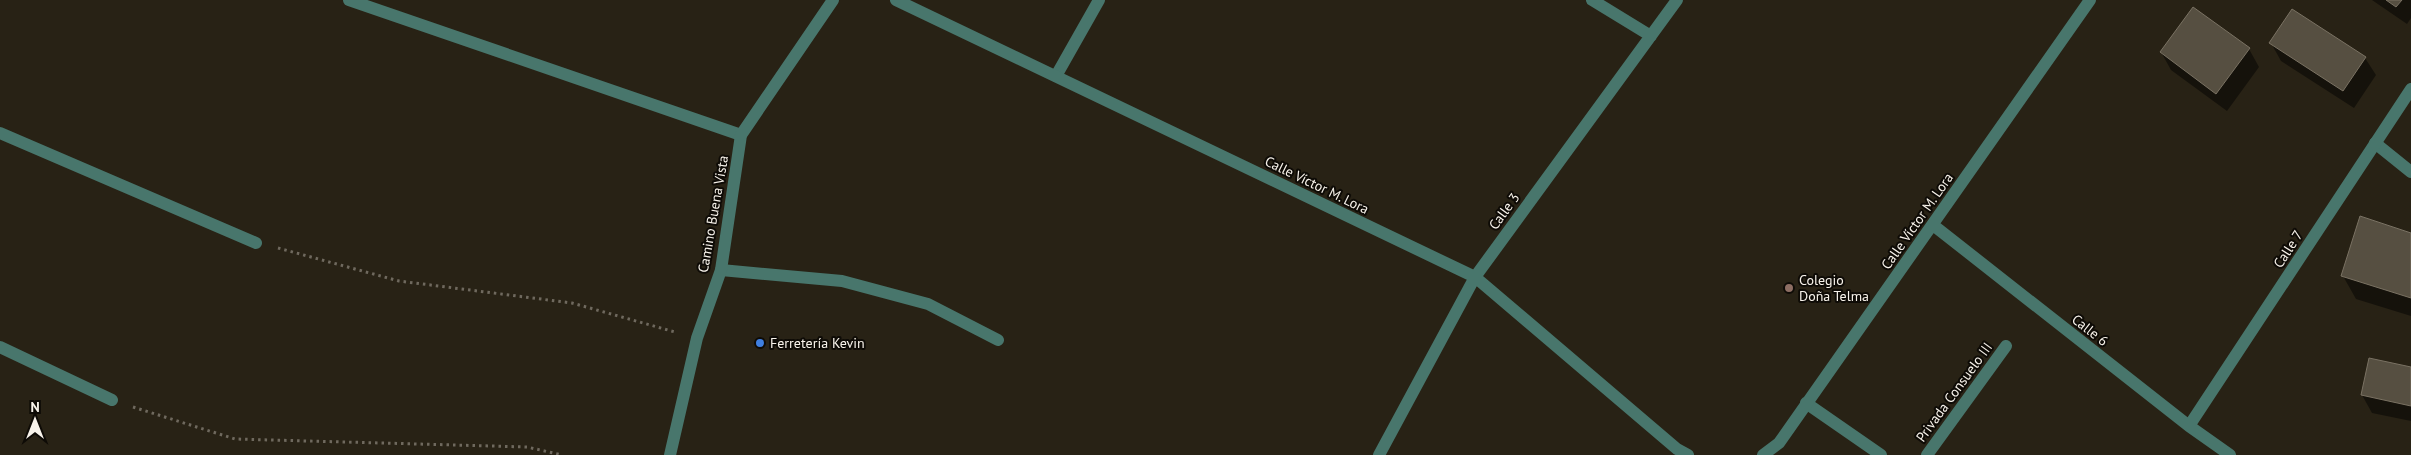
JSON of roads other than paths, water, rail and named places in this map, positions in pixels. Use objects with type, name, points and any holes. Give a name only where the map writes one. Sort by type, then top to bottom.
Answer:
[{"type":"street","points":[[349,0],[741,135]]},
{"type":"street","name":"Camino Buena Vista","points":[[670,455],[697,338],[721,270],[741,135],[833,0]]},
{"type":"street","name":"Calle Víctor M. Lora","points":[[896,0],[1475,277],[1677,449],[1688,455]]},
{"type":"street","points":[[1056,76],[1099,0]]},
{"type":"street","points":[[1592,0],[1651,36]]},
{"type":"street","name":"Calle 3","points":[[1379,455],[1475,277],[1676,0]]},
{"type":"street","name":"Calle Víctor M. Lora","points":[[1763,455],[1779,443],[2090,0]]},
{"type":"street","name":"Calle 7","points":[[2189,426],[2411,89]]},
{"type":"street","points":[[0,133],[256,243]]},
{"type":"street","points":[[2375,143],[2411,172]]},
{"type":"street","name":"Calle 6","points":[[1933,225],[2189,426],[2230,455]]},
{"type":"street","points":[[721,270],[842,281],[928,304],[998,340]]},
{"type":"street","points":[[0,346],[112,400]]},
{"type":"street","name":"Privada Consuelo III","points":[[1927,455],[2006,346]]},
{"type":"street","points":[[1806,403],[1881,455]]},
{"type":"place","name":"Colegio Doña Telma","points":[[1789,288]]},
{"type":"place","name":"Ferretería Kevin","points":[[760,343]]}]
